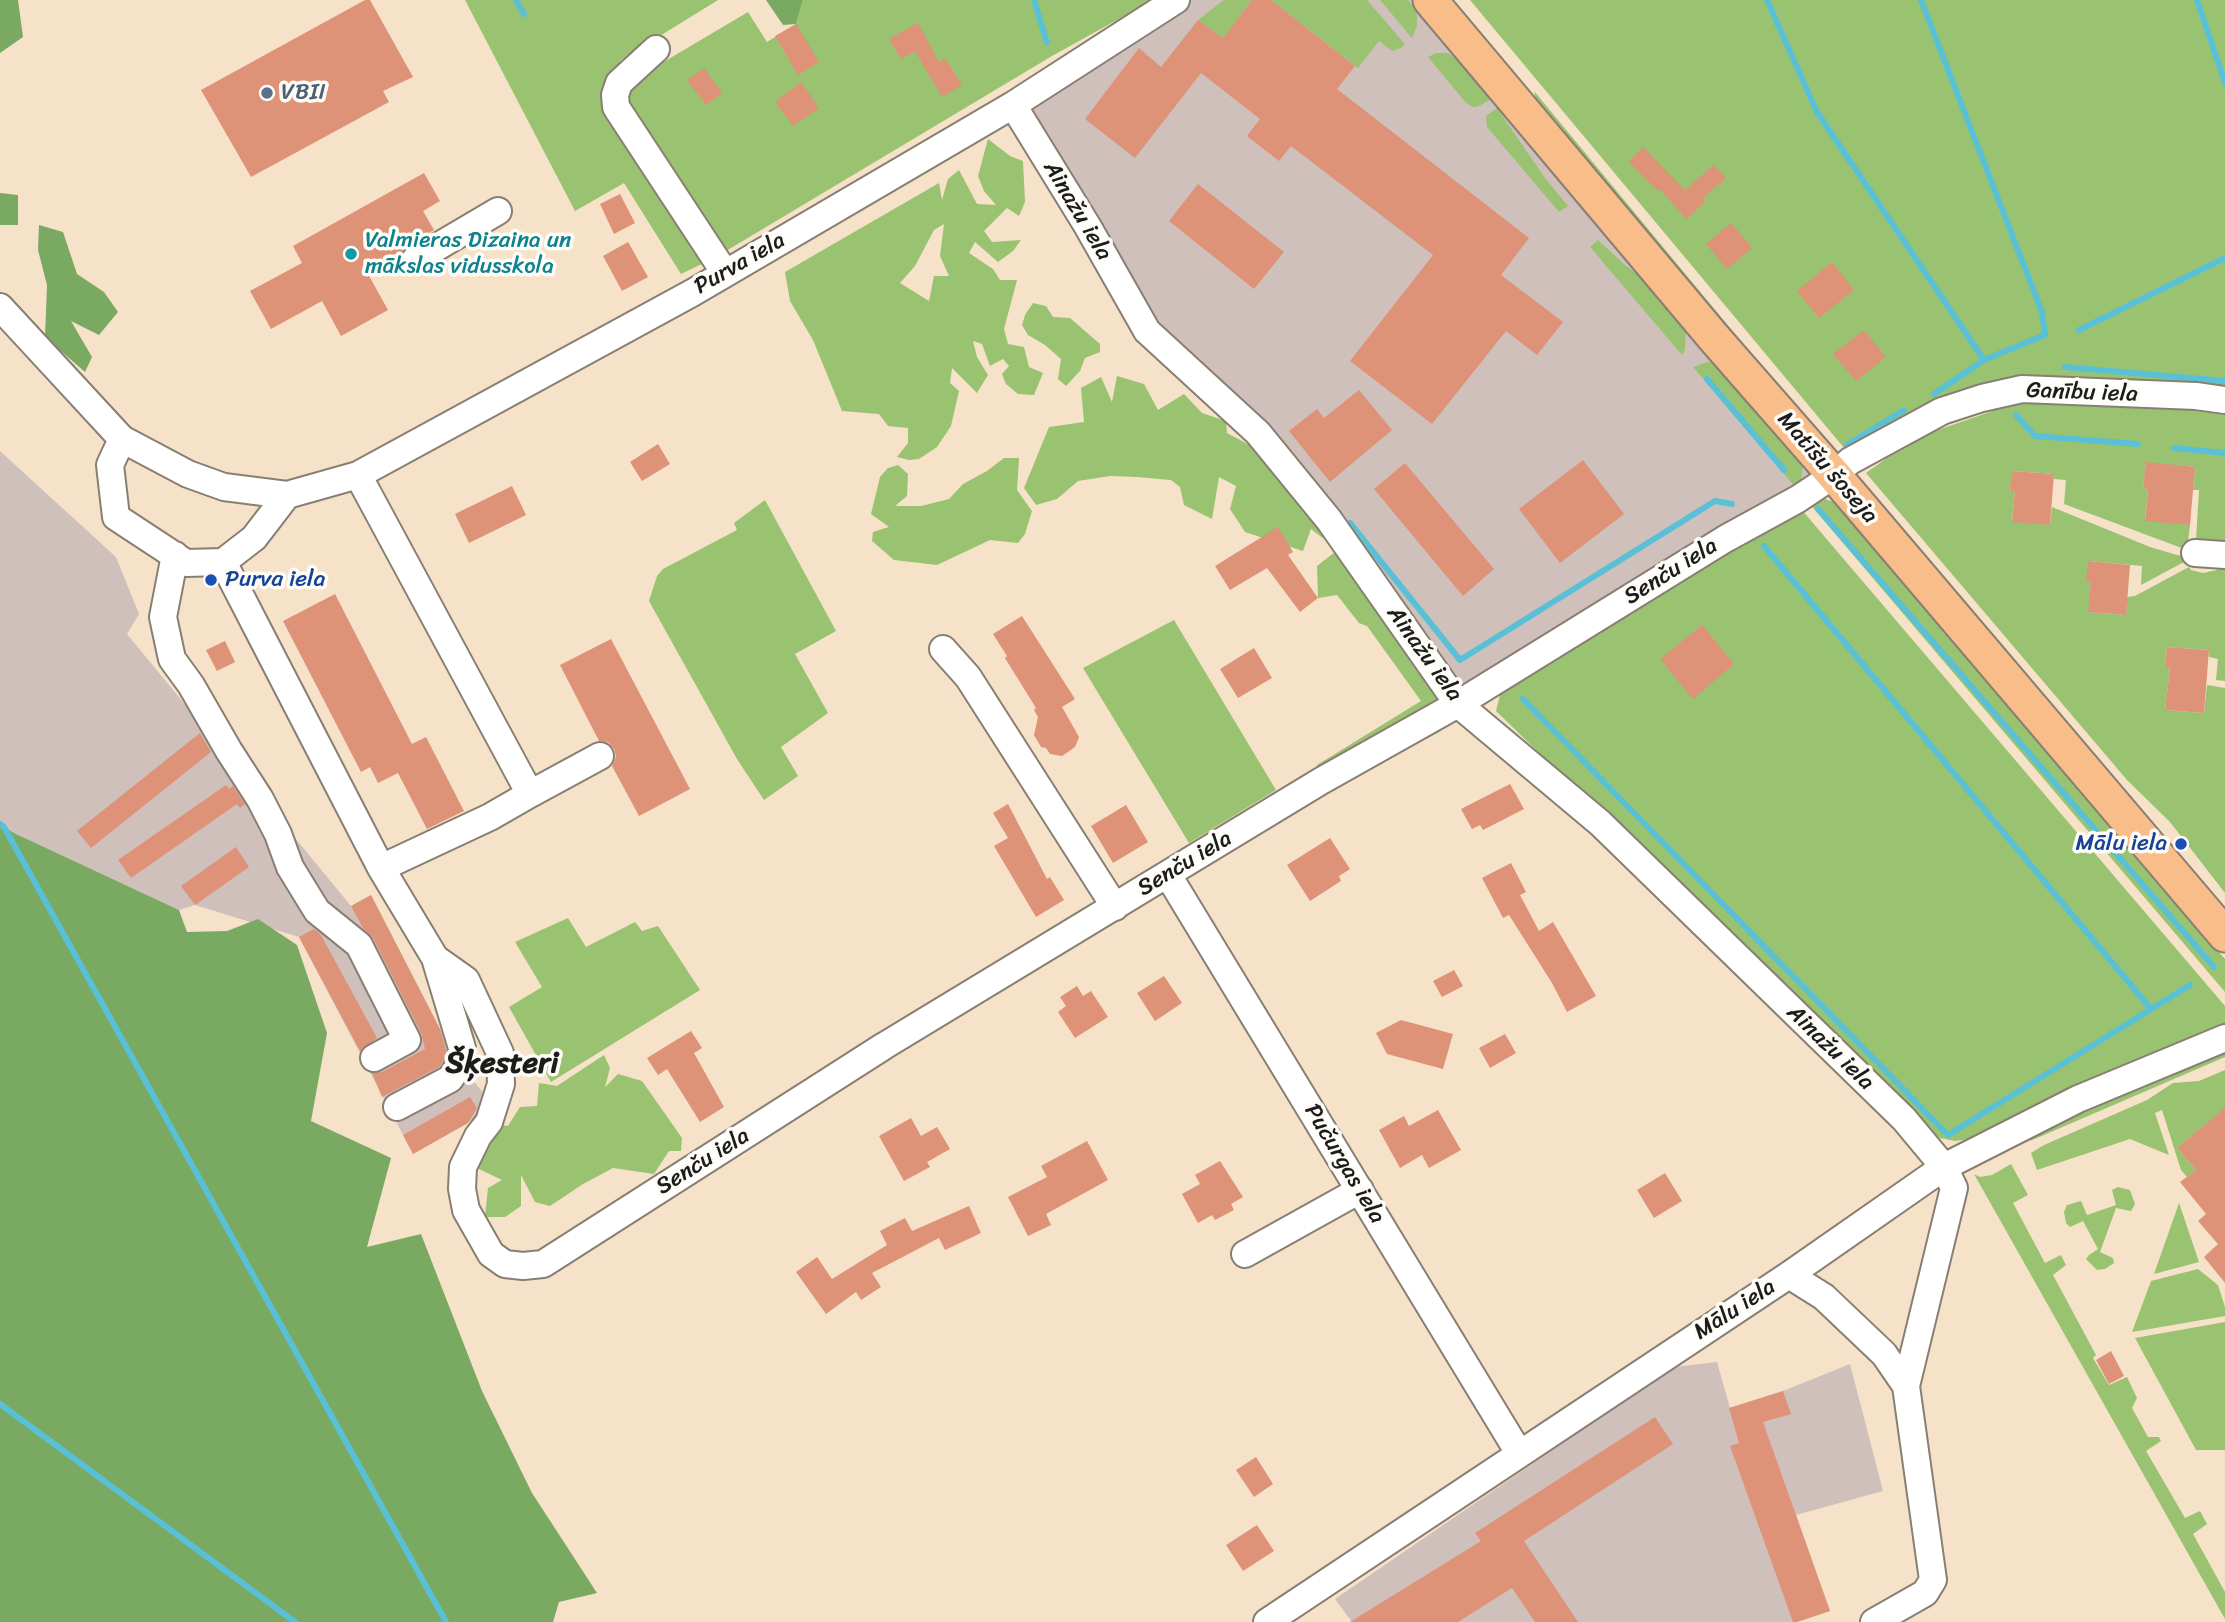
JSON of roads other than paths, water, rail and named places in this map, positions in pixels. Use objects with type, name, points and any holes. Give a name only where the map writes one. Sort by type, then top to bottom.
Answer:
[{"type":"main road","name":"Matīšu šoseja","points":[[1430,0],[1715,339],[2225,935]]},
{"type":"street","name":"Purva iela","points":[[0,307],[122,439],[188,474],[224,487],[287,495],[358,475],[725,273],[1013,105],[1176,0]]},
{"type":"street","points":[[656,49],[619,83],[615,96],[616,107],[725,273]]},
{"type":"street","name":"Ainažu iela","points":[[1013,105],[1088,227],[1147,331],[1258,433],[1329,520],[1458,704],[1600,824],[1904,1119],[1944,1167]]},
{"type":"street","points":[[415,260],[498,211]]},
{"type":"street","name":"Ganību iela","points":[[1834,475],[1850,461],[1942,411],[2022,389],[2196,396],[2225,400]]},
{"type":"street","points":[[122,439],[110,465],[116,517],[186,563],[223,562],[254,538],[287,495]]},
{"type":"street","points":[[358,475],[530,794]]},
{"type":"street","name":"Senču iela","points":[[435,958],[466,980],[500,1054],[500,1084],[489,1122],[478,1136],[463,1167],[462,1189],[467,1210],[491,1254],[505,1264],[543,1264],[884,1045],[1321,780],[1458,704],[1724,538],[1798,499],[1834,475]]},
{"type":"street","points":[[2194,553],[2225,555]]},
{"type":"street","points":[[175,555],[163,617],[172,659],[191,685],[260,799],[278,834],[290,867],[317,911],[359,946],[365,957],[407,1040],[374,1058]]},
{"type":"street","points":[[223,562],[381,868],[435,958],[462,1048],[461,1063],[450,1079],[397,1107]]},
{"type":"street","points":[[943,649],[968,677],[1115,907]]},
{"type":"street","points":[[381,868],[491,817],[600,756]]},
{"type":"street","name":"Pučurgas iela","points":[[1168,875],[1519,1453]]},
{"type":"street","name":"Mālu iela","points":[[1281,1619],[1519,1453],[1789,1275],[1944,1167],[2078,1099],[2225,1038]]},
{"type":"street","points":[[1874,1622],[1925,1592],[1933,1580],[1906,1386],[1954,1188],[1944,1167]]},
{"type":"street","points":[[1245,1254],[1360,1190]]},
{"type":"street","points":[[1789,1275],[1824,1297],[1884,1354],[1906,1386]]},
{"type":"waterway","points":[[516,0],[524,14]]},
{"type":"waterway","points":[[1034,0],[1047,43]]},
{"type":"waterway","points":[[1767,0],[1817,112],[1984,360]]},
{"type":"waterway","points":[[1921,0],[2042,312],[2045,335],[1984,360],[1934,394]]},
{"type":"waterway","points":[[2197,0],[2225,83]]},
{"type":"waterway","points":[[2079,330],[2225,258]]},
{"type":"waterway","points":[[2065,367],[2225,381]]},
{"type":"waterway","points":[[1707,379],[1784,470]]},
{"type":"waterway","points":[[1847,445],[1904,410]]},
{"type":"waterway","points":[[2016,415],[2035,436],[2138,444]]},
{"type":"waterway","points":[[2174,448],[2225,453]]},
{"type":"waterway","points":[[1350,523],[1460,660],[1715,501],[1732,504]]},
{"type":"waterway","points":[[1818,509],[2214,967]]},
{"type":"waterway","points":[[1764,546],[2151,1009]]},
{"type":"waterway","points":[[1523,699],[1948,1135],[2190,985]]},
{"type":"waterway","points":[[0,824],[446,1622]]},
{"type":"waterway","points":[[0,1404],[295,1622]]},
{"type":"place","name":"VBII","points":[[267,93]]},
{"type":"place","name":"Valmieras Dizaina un mākslas vidusskola","points":[[351,254]]},
{"type":"place","name":"Purva iela","points":[[211,580]]},
{"type":"place","name":"Mālu iela","points":[[2181,844]]},
{"type":"district","name":"Šķesteri","points":[[502,1064]]}]
